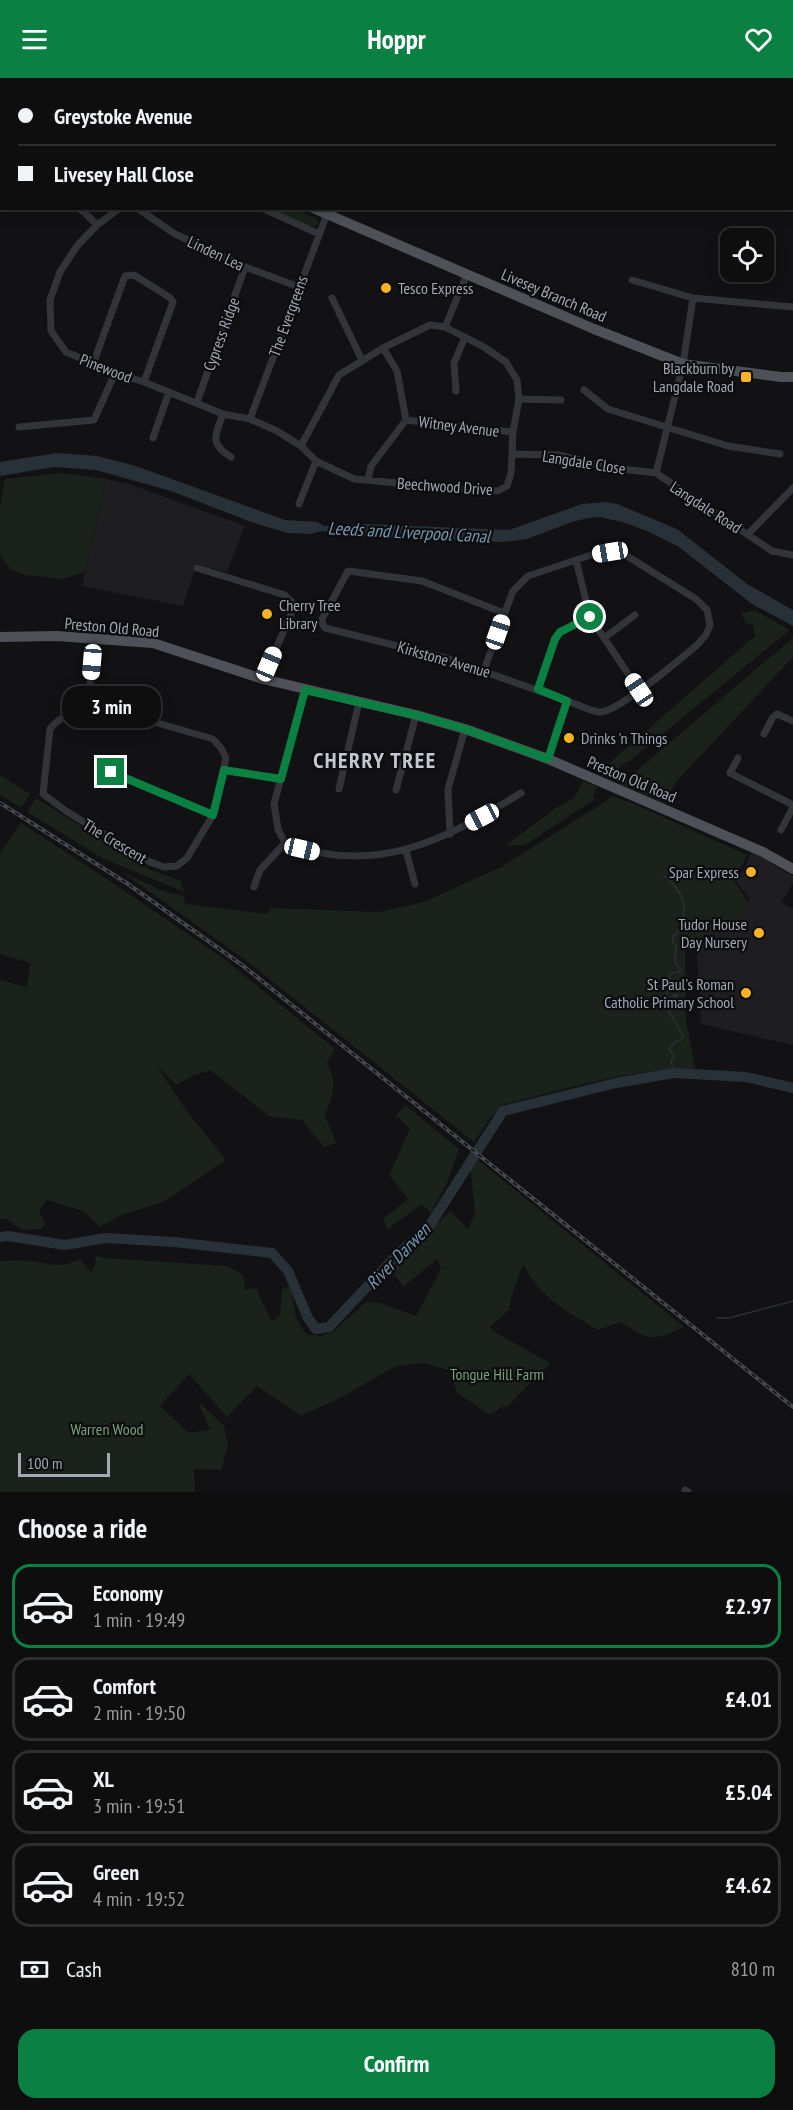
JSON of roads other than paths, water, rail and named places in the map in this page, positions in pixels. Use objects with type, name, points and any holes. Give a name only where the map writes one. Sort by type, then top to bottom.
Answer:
[{"type":"main road","name":"Livesey Branch Road","points":[[318,210],[594,329],[683,364],[793,377]]},
{"type":"main road","name":"Preston Old Road","points":[[0,637],[94,638],[153,643],[263,679],[416,715],[465,729],[548,759],[763,852],[793,869]]},
{"type":"street","points":[[80,210],[97,225]]},
{"type":"street","name":"Pinewood","points":[[117,210],[97,225],[77,246],[60,272],[51,300],[51,331],[66,352],[224,414],[250,419],[277,431]]},
{"type":"street","name":"Linden Lea","points":[[140,210],[175,234],[245,267],[299,287]]},
{"type":"street","points":[[266,210],[319,234]]},
{"type":"street","name":"The Evergreens","points":[[250,419],[327,214]]},
{"type":"street","name":"Cypress Ridge","points":[[197,402],[245,267]]},
{"type":"street","points":[[301,446],[339,375],[383,348],[430,324],[445,327],[467,274]]},
{"type":"street","points":[[93,364],[125,276],[134,275],[174,302],[144,382]]},
{"type":"street","points":[[632,280],[693,298],[793,307]]},
{"type":"street","points":[[332,298],[362,360]]},
{"type":"street","name":"Langdale Road","points":[[693,298],[683,364],[656,473],[772,551],[793,555]]},
{"type":"street","name":"Beechwood Drive","points":[[277,431],[301,446],[316,460],[354,479],[498,491],[507,486],[511,472],[513,432],[519,399],[517,380],[506,362],[484,347],[445,327]]},
{"type":"street","points":[[456,391],[454,363],[465,337]]},
{"type":"street","points":[[368,480],[371,466],[406,420],[397,371],[383,348]]},
{"type":"street","points":[[19,427],[94,420],[115,373]]},
{"type":"street","points":[[584,390],[608,409],[728,446],[780,454]]},
{"type":"street","points":[[153,438],[170,392]]},
{"type":"street","points":[[519,399],[561,400]]},
{"type":"street","points":[[224,414],[216,433],[215,443],[231,458]]},
{"type":"street","name":"Witney Avenue","points":[[406,420],[513,432]]},
{"type":"street","name":"Langdale Close","points":[[512,454],[559,455],[605,467],[656,473]]},
{"type":"street","points":[[299,504],[316,460]]},
{"type":"street","points":[[748,534],[793,488]]},
{"type":"street","name":"Kirkstone Avenue","points":[[504,612],[422,582],[348,571],[321,621],[326,628],[446,658],[599,712],[609,710],[696,646],[706,635],[710,625],[707,610],[696,599],[627,556],[610,552],[576,560]]},
{"type":"street","points":[[484,670],[513,591],[528,576],[576,560],[590,617],[639,690]]},
{"type":"street","points":[[197,568],[285,596],[292,602],[291,614],[263,679]]},
{"type":"street","points":[[604,638],[635,615]]},
{"type":"street","points":[[538,689],[555,639],[560,632],[590,617]]},
{"type":"street","points":[[88,710],[94,638]]},
{"type":"street","points":[[305,690],[274,804],[278,829],[285,843],[320,853],[347,855],[375,855],[406,851],[450,834],[521,793]]},
{"type":"street","points":[[548,759],[567,701]]},
{"type":"street","points":[[339,789],[359,702]]},
{"type":"street","name":"The Crescent","points":[[88,710],[154,722],[213,739],[221,748],[226,758],[213,815],[186,858],[177,866],[164,867],[150,862],[42,794],[50,729],[56,721],[67,714],[88,710]]},
{"type":"street","points":[[764,734],[777,714],[793,721]]},
{"type":"street","points":[[396,790],[416,715]]},
{"type":"street","points":[[450,834],[448,789],[465,729]]},
{"type":"street","points":[[738,758],[730,773],[793,806],[781,830]]},
{"type":"street","points":[[224,770],[281,779]]},
{"type":"street","points":[[111,772],[213,815]]},
{"type":"street","points":[[254,887],[260,870],[285,843]]},
{"type":"street","points":[[406,851],[415,884]]},
{"type":"water","name":"Leeds and Liverpool Canal","points":[[57,453],[97,456],[136,466],[285,520],[317,522],[324,526],[364,524],[509,530],[582,504],[606,502],[617,504],[677,529],[747,584],[793,610],[793,626],[752,604],[679,547],[626,523],[600,517],[588,518],[527,539],[503,542],[352,536],[323,531],[310,534],[288,533],[254,523],[171,491],[96,470],[54,467],[0,476],[0,462]]},
{"type":"waterway","points":[[664,876],[674,885],[683,901],[685,926],[673,936],[676,946],[675,962],[681,971],[670,974],[667,996],[669,999],[677,994],[669,1013],[683,1035],[681,1040],[676,1041],[669,1049],[674,1056],[671,1061],[674,1073]]},
{"type":"waterway","name":"River Darwen","points":[[0,1237],[8,1236],[65,1245],[105,1238],[174,1242],[272,1253],[288,1271],[308,1318],[316,1329],[329,1327],[397,1255],[430,1225],[503,1111],[616,1083],[674,1073],[746,1077],[793,1088]]},
{"type":"waterway","points":[[717,1318],[729,1318],[793,1301]]},
{"type":"railway","points":[[0,803],[128,884],[242,965],[793,1407]]},
{"type":"place","name":"Tesco Express","points":[[386,288]]},
{"type":"place","name":"Blackburn by Langdale Road","points":[[746,377]]},
{"type":"place","name":"Cherry Tree Library","points":[[267,614]]},
{"type":"place","name":"Drinks 'n Things","points":[[569,738]]},
{"type":"place","name":"Spar Express","points":[[751,872]]},
{"type":"place","name":"Tudor House Day Nursery","points":[[759,933]]},
{"type":"place","name":"St Paul's Roman Catholic Primary School","points":[[746,993]]},
{"type":"district","name":"CHERRY TREE","points":[[375,760]]},
{"type":"park label","name":"Tongue Hill Farm","points":[[497,1374]]},
{"type":"park label","name":"Warren Wood","points":[[107,1429]]}]
